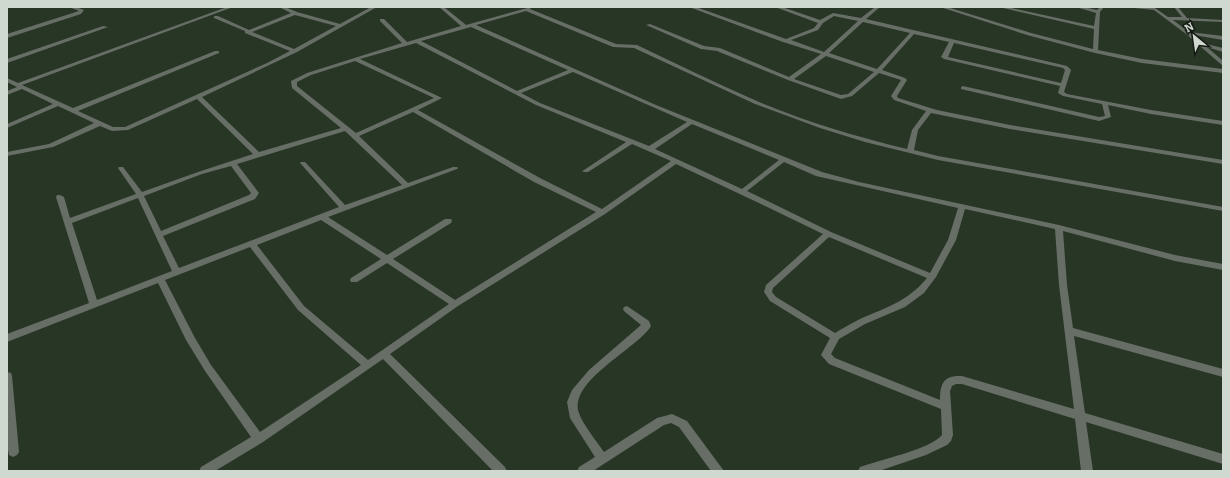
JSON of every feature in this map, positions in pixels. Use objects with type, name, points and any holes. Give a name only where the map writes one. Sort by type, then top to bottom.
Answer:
[{"type":"street","points":[[8,35],[83,11],[71,7]]},
{"type":"street","points":[[7,93],[20,86],[228,7]]},
{"type":"street","points":[[281,7],[295,13],[341,26]]},
{"type":"street","points":[[7,80],[112,129],[126,128],[295,51],[375,7]]},
{"type":"street","points":[[440,7],[468,26],[810,171],[833,178],[1059,228],[1175,258],[1223,267]]},
{"type":"street","points":[[516,7],[615,46],[635,46],[773,109],[843,134],[910,152],[1223,209]]},
{"type":"street","points":[[407,186],[355,136],[294,87],[293,84],[309,74],[355,59],[534,7]]},
{"type":"street","points":[[691,7],[785,41],[904,80],[894,96],[896,100],[930,110],[971,120],[1026,130],[1223,162]]},
{"type":"street","points":[[777,7],[822,22]]},
{"type":"street","points":[[790,79],[825,54],[878,7]]},
{"type":"street","points":[[942,7],[1029,34],[1095,51],[1137,60],[1223,71]]},
{"type":"street","points":[[1001,7],[1096,28]]},
{"type":"street","points":[[1078,7],[1100,9],[1096,28],[1095,51]]},
{"type":"street","points":[[1134,7],[1154,8],[1188,33],[1223,64]]},
{"type":"street","points":[[1176,7],[1185,18]]},
{"type":"street","points":[[785,41],[816,30],[822,22],[835,12],[862,20],[1065,67],[1068,70],[1061,93],[1065,95],[1105,104],[1223,123]]},
{"type":"street","points":[[248,31],[295,13]]},
{"type":"street","points":[[216,17],[248,31],[247,33],[295,51]]},
{"type":"street","points":[[1167,18],[1223,20]]},
{"type":"street","points":[[382,20],[406,44]]},
{"type":"street","points":[[648,26],[703,48],[718,49],[790,79],[836,96],[845,97],[850,95],[878,71],[913,32]]},
{"type":"street","points":[[7,61],[105,27]]},
{"type":"street","points":[[1188,33],[1222,37]]},
{"type":"street","points":[[417,41],[538,104],[632,141],[828,234],[932,277]]},
{"type":"street","points":[[952,41],[944,54],[944,57],[946,58],[1063,85]]},
{"type":"street","points":[[1199,44],[1223,50]]},
{"type":"street","points":[[74,110],[217,52]]},
{"type":"street","points":[[355,59],[439,98],[355,136]]},
{"type":"street","points":[[516,93],[574,70]]},
{"type":"street","points":[[963,88],[1099,119],[1108,117],[1105,104]]},
{"type":"street","points":[[199,96],[258,155]]},
{"type":"street","points":[[7,126],[58,104]]},
{"type":"street","points":[[414,110],[537,180],[602,212]]},
{"type":"street","points":[[910,152],[914,130],[930,110]]},
{"type":"street","points":[[650,149],[692,121]]},
{"type":"street","points":[[7,154],[51,146],[100,123]]},
{"type":"street","points":[[68,221],[233,163],[346,130]]},
{"type":"street","points":[[586,171],[632,141]]},
{"type":"street","points":[[742,192],[783,160]]},
{"type":"street","points":[[205,471],[259,439],[455,304],[602,212],[676,161]]},
{"type":"street","points":[[159,234],[252,197],[255,193],[233,163]]},
{"type":"street","points":[[303,163],[344,208]]},
{"type":"street","points":[[121,168],[140,195],[176,273]]},
{"type":"street","points":[[7,338],[321,216],[455,168]]},
{"type":"street","points":[[60,197],[94,304]]},
{"type":"street","points":[[946,407],[832,361],[826,355],[835,337],[862,322],[902,305],[921,291],[932,277],[952,240],[962,206]]},
{"type":"street","points":[[321,216],[455,304]]},
{"type":"street","points":[[354,280],[448,221]]},
{"type":"street","points":[[1059,228],[1063,286],[1087,471]]},
{"type":"street","points":[[828,234],[769,287],[767,291],[768,295],[773,299],[835,337]]},
{"type":"street","points":[[251,243],[301,308],[368,365]]},
{"type":"street","points":[[160,279],[191,340],[208,368],[259,439]]},
{"type":"street","points":[[602,459],[580,426],[572,407],[572,401],[575,394],[585,382],[646,326],[646,323],[627,309]]},
{"type":"street","points":[[1070,331],[1223,373]]},
{"type":"street","points":[[384,354],[501,471]]},
{"type":"street","points":[[7,376],[13,452]]},
{"type":"street","points":[[864,471],[931,448],[944,442],[947,438],[945,389],[948,382],[955,379],[1223,459]]},
{"type":"street","points":[[582,471],[662,422],[672,418],[683,424],[718,471]]}]
